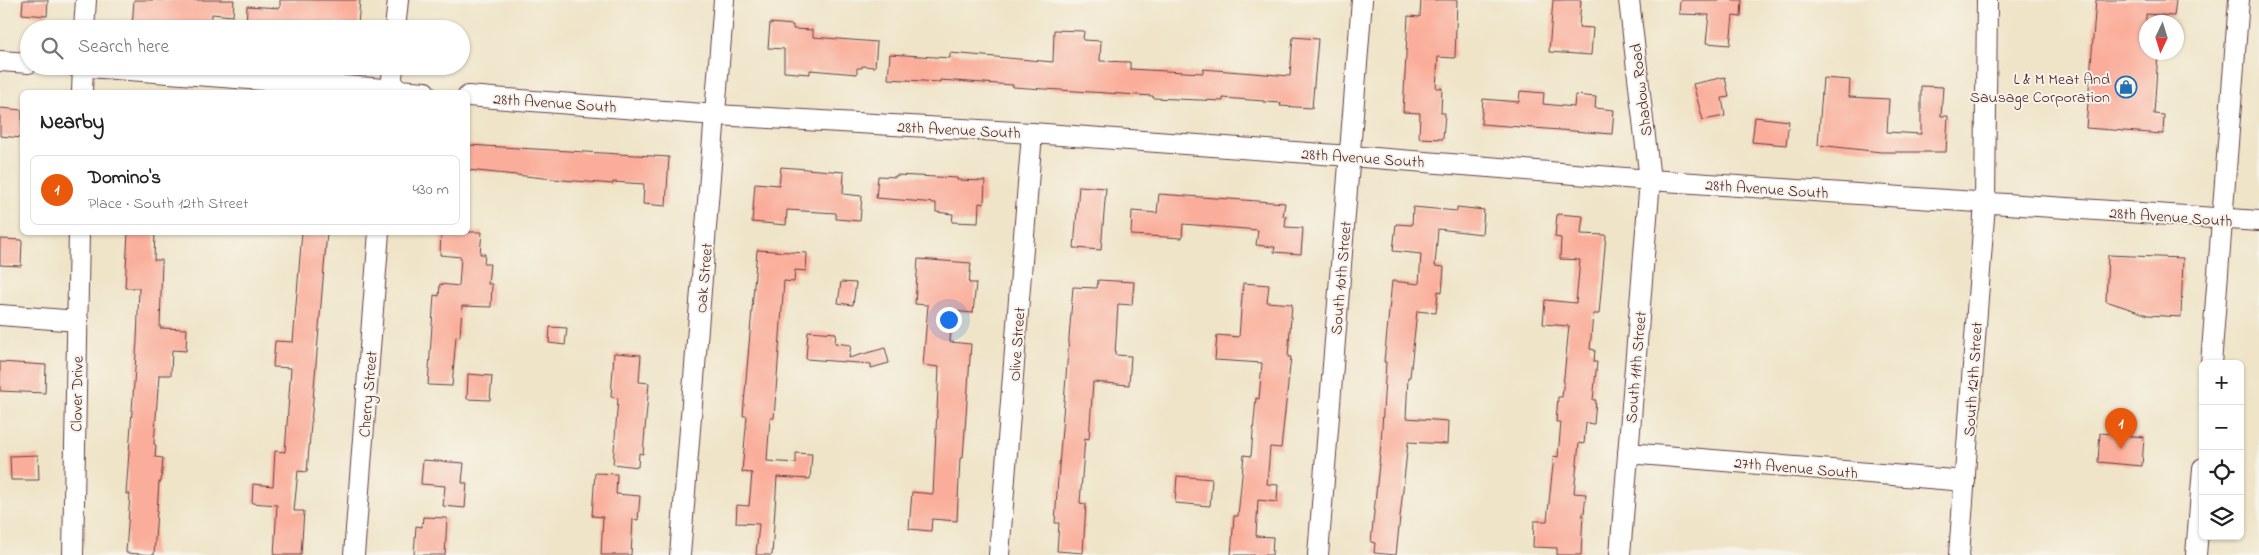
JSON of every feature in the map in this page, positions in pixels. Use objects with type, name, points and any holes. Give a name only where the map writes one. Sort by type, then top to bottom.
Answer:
[{"type":"street","points":[[85,20],[86,0]]},
{"type":"street","points":[[397,20],[398,0]]},
{"type":"street","name":"Oak Street","points":[[680,555],[724,0]]},
{"type":"street","name":"South 10th Street","points":[[1318,555],[1362,0]]},
{"type":"street","name":"Shadow Road","points":[[1629,0],[1650,180]]},
{"type":"street","name":"South 12th Street","points":[[1959,555],[1985,202],[1987,0]]},
{"type":"street","points":[[2211,360],[2239,0]]},
{"type":"street","points":[[0,61],[20,62]]},
{"type":"street","points":[[82,75],[82,90]]},
{"type":"street","points":[[193,75],[379,90]]},
{"type":"street","points":[[391,90],[392,75]]},
{"type":"street","name":"28th Avenue South","points":[[470,96],[716,115],[1032,134],[1350,156],[1650,180],[2259,221]]},
{"type":"street","name":"Olive Street","points":[[999,555],[1032,134]]},
{"type":"street","name":"South 11th Street","points":[[1620,555],[1650,180]]},
{"type":"street","name":"Clover Drive","points":[[73,555],[79,235]]},
{"type":"street","name":"Cherry Street","points":[[354,555],[379,235]]},
{"type":"street","points":[[0,315],[78,321]]},
{"type":"street","name":"27th Avenue South","points":[[1628,453],[1965,481]]},
{"type":"street","points":[[2196,555],[2201,495]]},
{"type":"building","points":[[23,0],[48,0],[47,16],[22,14]]},
{"type":"building","points":[[134,0],[234,0],[233,16],[212,14],[212,20],[133,20]]},
{"type":"building","points":[[280,0],[360,0],[358,20],[246,20],[247,6],[280,8]]},
{"type":"building","points":[[1421,0],[1457,0],[1455,58],[1438,57],[1436,88],[1442,88],[1441,113],[1445,113],[1443,139],[1419,138],[1420,113],[1403,112],[1408,16],[1420,17]]},
{"type":"building","points":[[1553,0],[1581,0],[1579,27],[1593,28],[1591,55],[1549,52]]},
{"type":"building","points":[[1680,0],[1742,0],[1741,17],[1733,16],[1730,45],[1706,43],[1709,15],[1679,14]]},
{"type":"building","points":[[2096,0],[2176,0],[2174,15],[2139,15],[2139,60],[2157,60],[2154,114],[2164,115],[2163,134],[2086,128]]},
{"type":"building","points":[[770,23],[793,25],[793,29],[813,30],[813,37],[877,42],[875,67],[862,66],[862,68],[857,68],[857,74],[810,70],[810,74],[784,72],[784,49],[768,48]]},
{"type":"building","points":[[1054,30],[1084,31],[1083,40],[1101,41],[1100,61],[1130,62],[1130,69],[1203,73],[1203,69],[1290,76],[1293,37],[1318,39],[1312,108],[1280,106],[1281,103],[1264,101],[1223,98],[1223,101],[1153,98],[1153,96],[1013,87],[1013,85],[888,79],[890,54],[950,58],[950,53],[1053,62]]},
{"type":"building","points":[[1725,77],[1729,97],[1722,98],[1725,116],[1703,120],[1693,84]]},
{"type":"building","points":[[1823,78],[1850,80],[1849,97],[1889,99],[1887,132],[1921,134],[1921,86],[1943,87],[1941,116],[1948,116],[1946,152],[1881,152],[1818,145]]},
{"type":"building","points":[[1520,91],[1544,93],[1543,104],[1574,107],[1575,95],[1596,97],[1595,108],[1614,110],[1612,134],[1481,124],[1483,99],[1519,102]]},
{"type":"building","points":[[0,108],[20,110],[20,138],[0,136]]},
{"type":"building","points":[[1755,117],[1789,121],[1786,145],[1752,142]]},
{"type":"building","points":[[470,145],[669,157],[666,206],[643,204],[644,184],[613,182],[613,184],[470,170]]},
{"type":"building","points":[[781,167],[844,172],[843,194],[862,196],[860,221],[836,219],[836,213],[787,210],[786,225],[752,222],[755,183],[779,185]]},
{"type":"building","points":[[896,175],[985,181],[984,204],[979,203],[978,223],[952,222],[953,214],[936,212],[936,203],[876,198],[878,176],[896,177]]},
{"type":"building","points":[[1079,186],[1106,188],[1101,250],[1074,248]]},
{"type":"building","points":[[1159,194],[1285,203],[1283,216],[1286,216],[1285,227],[1303,228],[1301,254],[1274,252],[1275,247],[1256,245],[1258,230],[1183,224],[1182,238],[1131,235],[1132,211],[1157,213]]},
{"type":"building","points":[[1413,207],[1457,211],[1457,207],[1484,210],[1482,234],[1438,229],[1435,266],[1444,267],[1442,292],[1438,291],[1436,313],[1417,311],[1410,377],[1408,377],[1406,418],[1448,421],[1447,444],[1408,442],[1396,555],[1374,553],[1375,543],[1371,542],[1381,444],[1386,362],[1384,362],[1392,281],[1419,284],[1421,254],[1393,251],[1396,224],[1412,225]]},
{"type":"building","points":[[1557,214],[1583,216],[1581,234],[1606,235],[1599,314],[1593,314],[1590,349],[1595,350],[1594,362],[1597,362],[1593,400],[1596,400],[1594,424],[1586,423],[1584,444],[1579,443],[1574,493],[1586,494],[1581,555],[1557,555],[1557,548],[1533,547],[1534,521],[1547,521],[1554,456],[1558,457],[1561,422],[1556,422],[1558,397],[1562,397],[1569,326],[1543,324],[1545,300],[1576,303],[1580,260],[1560,259],[1561,238],[1555,237]]},
{"type":"building","points":[[470,232],[482,232],[480,254],[485,254],[484,264],[490,264],[488,284],[492,284],[491,307],[462,306],[460,337],[456,336],[452,386],[428,385],[434,295],[439,296],[440,284],[459,286],[461,257],[440,255],[441,235],[470,235]]},
{"type":"building","points":[[128,235],[155,235],[154,260],[162,260],[160,328],[187,329],[186,351],[172,350],[171,375],[159,375],[154,444],[156,445],[155,457],[163,458],[161,482],[159,482],[154,555],[126,553],[130,494],[126,494],[139,288],[125,288]]},
{"type":"building","points":[[302,235],[327,235],[307,472],[298,471],[294,511],[304,511],[301,555],[274,555],[277,505],[252,503],[253,484],[273,486],[275,451],[285,452],[291,368],[273,367],[275,341],[293,342]]},
{"type":"building","points":[[0,239],[22,240],[21,266],[0,265]]},
{"type":"building","points":[[757,250],[807,253],[806,271],[795,270],[794,282],[784,281],[774,418],[770,418],[767,461],[796,463],[796,453],[812,454],[810,479],[777,477],[772,555],[756,555],[759,524],[736,523],[737,505],[749,506],[752,473],[742,472],[747,416],[743,416]]},
{"type":"building","points":[[2108,255],[2183,258],[2181,317],[2148,315],[2106,301]]},
{"type":"building","points":[[918,259],[971,263],[969,283],[976,283],[973,313],[952,311],[950,342],[971,344],[963,458],[960,458],[957,521],[932,519],[931,531],[909,529],[912,492],[933,494],[939,367],[923,365],[928,305],[915,304]]},
{"type":"building","points":[[1098,280],[1134,282],[1132,305],[1118,304],[1115,355],[1131,356],[1129,385],[1093,382],[1089,439],[1085,438],[1080,503],[1086,504],[1083,553],[1057,551],[1059,523],[1055,523],[1073,287],[1097,288]]},
{"type":"building","points":[[841,282],[856,283],[853,305],[838,303]]},
{"type":"building","points":[[1243,283],[1269,285],[1267,302],[1292,304],[1288,357],[1291,357],[1281,448],[1270,447],[1267,484],[1278,485],[1277,502],[1258,500],[1256,536],[1273,537],[1272,555],[1231,555],[1234,516],[1238,516],[1244,455],[1251,456],[1256,398],[1259,399],[1262,363],[1215,360],[1217,335],[1239,337]]},
{"type":"building","points":[[550,327],[567,328],[565,345],[549,343]]},
{"type":"building","points":[[808,331],[836,333],[835,343],[851,345],[849,358],[885,348],[889,363],[871,368],[871,364],[806,359]]},
{"type":"building","points":[[614,353],[641,355],[639,382],[649,383],[643,454],[639,453],[638,467],[613,464],[618,398],[611,397]]},
{"type":"building","points":[[0,362],[46,365],[45,393],[0,391]]},
{"type":"building","points":[[468,374],[492,376],[490,400],[467,399]]},
{"type":"building","points":[[2100,433],[2144,437],[2142,466],[2098,462]]},
{"type":"building","points":[[38,455],[39,480],[11,480],[10,456]]},
{"type":"building","points":[[423,460],[464,463],[462,483],[467,483],[465,508],[443,506],[445,486],[421,484]]},
{"type":"building","points":[[595,473],[617,474],[616,494],[640,496],[638,520],[633,519],[631,555],[601,555],[603,517],[592,516]]},
{"type":"building","points":[[1177,476],[1212,479],[1210,506],[1175,503]]},
{"type":"building","points":[[423,517],[447,518],[445,555],[414,555],[416,526],[422,527]]},
{"type":"place","name":"L & M Meat And Sausage Corporation","points":[[2126,87]]},
{"type":"place","name":"Domino's","points":[[2121,449]]}]
